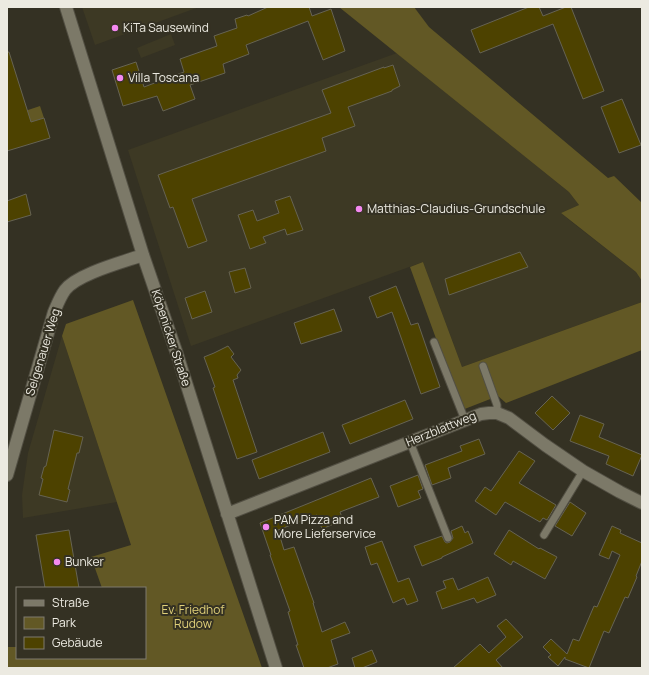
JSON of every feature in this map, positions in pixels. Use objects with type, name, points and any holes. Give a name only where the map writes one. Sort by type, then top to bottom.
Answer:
[{"type":"street","name":"Köpenicker Straße","points":[[66,7],[143,255],[177,354],[276,668]]},
{"type":"street","name":"Selgenauer Weg","points":[[7,475],[58,301],[66,289],[85,276],[143,255]]},
{"type":"street","name":"Herzblattweg","points":[[227,514],[481,414],[497,413]]},
{"type":"street","points":[[497,413],[509,418],[583,471],[642,503]]},
{"type":"lane","points":[[434,342],[465,420]]},
{"type":"lane","points":[[483,366],[497,405],[497,413]]},
{"type":"lane","points":[[410,442],[448,538]]},
{"type":"lane","points":[[544,535],[583,471]]},
{"type":"shaded area","name":"KiTa Sausewind","points":[[82,7],[199,7],[95,45]]},
{"type":"shaded area","points":[[171,34],[175,45],[141,58],[137,48]]},
{"type":"shaded area","name":"Matthias-Claudius-Grundschule","points":[[397,53],[569,192],[579,205],[561,213],[636,272],[642,281],[642,302],[462,367],[423,262],[191,346],[128,150]]},
{"type":"shaded area","points":[[62,336],[117,502],[23,518],[22,495],[28,453]]},
{"type":"green space","points":[[339,7],[414,7],[429,27],[608,178],[614,176],[642,203],[642,281],[636,272],[561,213],[579,205],[569,192]]},
{"type":"green space","points":[[40,106],[44,118],[7,130],[7,117]]},
{"type":"green space","points":[[423,262],[462,367],[642,302],[642,350],[506,403],[498,396],[462,410],[410,267]]},
{"type":"green space","name":"Ev. Friedhof Rudow","points":[[133,300],[262,668],[7,668],[7,647],[16,647],[16,659],[146,659],[146,587],[102,587],[91,557],[131,545],[62,336],[66,324]]},
{"type":"building","points":[[268,7],[309,7],[312,16],[331,9],[345,51],[323,60],[308,21],[246,45],[249,54],[223,64],[225,73],[190,85],[195,99],[163,111],[157,96],[123,106],[112,70],[136,62],[144,87],[184,72],[180,59],[217,46],[214,36],[237,28],[235,19],[248,16]]},
{"type":"building","points":[[529,7],[539,7],[543,16],[566,7],[571,7],[604,91],[583,99],[553,24],[480,53],[471,30]]},
{"type":"building","points":[[7,52],[9,52],[31,122],[44,118],[50,138],[7,151]]},
{"type":"building","points":[[393,65],[400,86],[392,91],[348,107],[355,126],[322,138],[326,151],[192,199],[207,241],[188,248],[173,207],[170,208],[158,175],[331,113],[322,90]]},
{"type":"building","points":[[622,99],[641,145],[619,153],[601,107]]},
{"type":"building","points":[[26,194],[31,215],[7,222],[7,201]]},
{"type":"building","points":[[290,196],[303,230],[287,235],[285,229],[263,237],[266,243],[250,249],[238,215],[253,210],[257,221],[279,213],[275,201]]},
{"type":"building","points":[[520,252],[528,267],[449,295],[445,279]]},
{"type":"building","points":[[245,268],[251,288],[235,293],[229,272]]},
{"type":"building","points":[[396,286],[411,325],[418,323],[440,387],[421,394],[392,312],[377,318],[369,297]]},
{"type":"building","points":[[205,291],[212,312],[192,319],[185,298]]},
{"type":"building","points":[[334,309],[342,331],[301,344],[294,323]]},
{"type":"building","points":[[228,346],[234,354],[231,357],[241,370],[237,375],[238,378],[233,380],[257,452],[237,459],[213,388],[215,387],[204,357]]},
{"type":"building","points":[[552,396],[570,413],[553,430],[535,413]]},
{"type":"building","points":[[405,400],[413,419],[350,444],[342,425]]},
{"type":"building","points":[[580,415],[604,424],[599,437],[642,455],[633,476],[606,464],[609,456],[570,441]]},
{"type":"building","points":[[54,430],[83,437],[79,453],[77,453],[68,489],[70,490],[67,502],[39,495],[43,479],[41,478],[44,467],[46,466]]},
{"type":"building","points":[[323,432],[330,452],[259,479],[252,460]]},
{"type":"building","points":[[479,439],[485,454],[448,468],[451,478],[432,485],[425,465],[462,451],[460,446]]},
{"type":"building","points":[[519,451],[535,461],[519,483],[556,505],[547,520],[543,518],[540,522],[505,502],[496,515],[475,501],[485,487],[491,491]]},
{"type":"building","points":[[418,475],[423,489],[418,491],[421,498],[398,507],[390,486]]},
{"type":"building","points":[[371,478],[379,497],[340,512],[343,520],[322,529],[317,515],[278,530],[284,550],[294,547],[314,603],[322,632],[345,622],[350,633],[331,640],[338,664],[327,668],[304,668],[296,645],[298,645],[288,612],[290,611],[260,523]]},
{"type":"building","points":[[570,502],[586,513],[572,536],[555,526]]},
{"type":"building","points":[[462,526],[465,533],[468,531],[473,543],[422,566],[414,546],[442,536],[445,542],[450,542],[453,538],[451,531]]},
{"type":"building","points":[[612,526],[621,530],[620,533],[642,543],[642,561],[636,576],[637,577],[628,598],[625,597],[609,633],[604,631],[589,668],[565,659],[565,657],[558,666],[548,657],[551,655],[543,647],[551,639],[567,654],[573,639],[579,641],[594,606],[597,607],[620,555],[612,551],[609,559],[599,555]]},
{"type":"building","name":"Bunker","points":[[69,530],[79,587],[45,587],[36,535]]},
{"type":"building","points":[[509,530],[539,549],[540,548],[557,557],[545,579],[513,561],[511,565],[494,554]]},
{"type":"building","points":[[382,541],[398,582],[409,578],[418,601],[407,605],[404,598],[393,603],[377,563],[371,565],[365,547]]},
{"type":"building","points":[[488,577],[496,595],[477,603],[474,598],[442,609],[436,592],[446,588],[443,581],[453,578],[458,590]]},
{"type":"building","points":[[506,619],[523,637],[496,660],[503,668],[453,668],[480,644],[489,653],[506,637],[497,626]]},
{"type":"building","points":[[372,650],[377,662],[362,668],[355,668],[352,658]]},
{"type":"place","name":"KiTa Sausewind","points":[[115,28]]},
{"type":"place","name":"Villa Toscana","points":[[120,78]]},
{"type":"place","name":"Matthias-Claudius-Grundschule","points":[[359,209]]},
{"type":"place","name":"PAM Pizza and More Lieferservice","points":[[266,527]]},
{"type":"place","name":"Bunker","points":[[57,562]]}]
